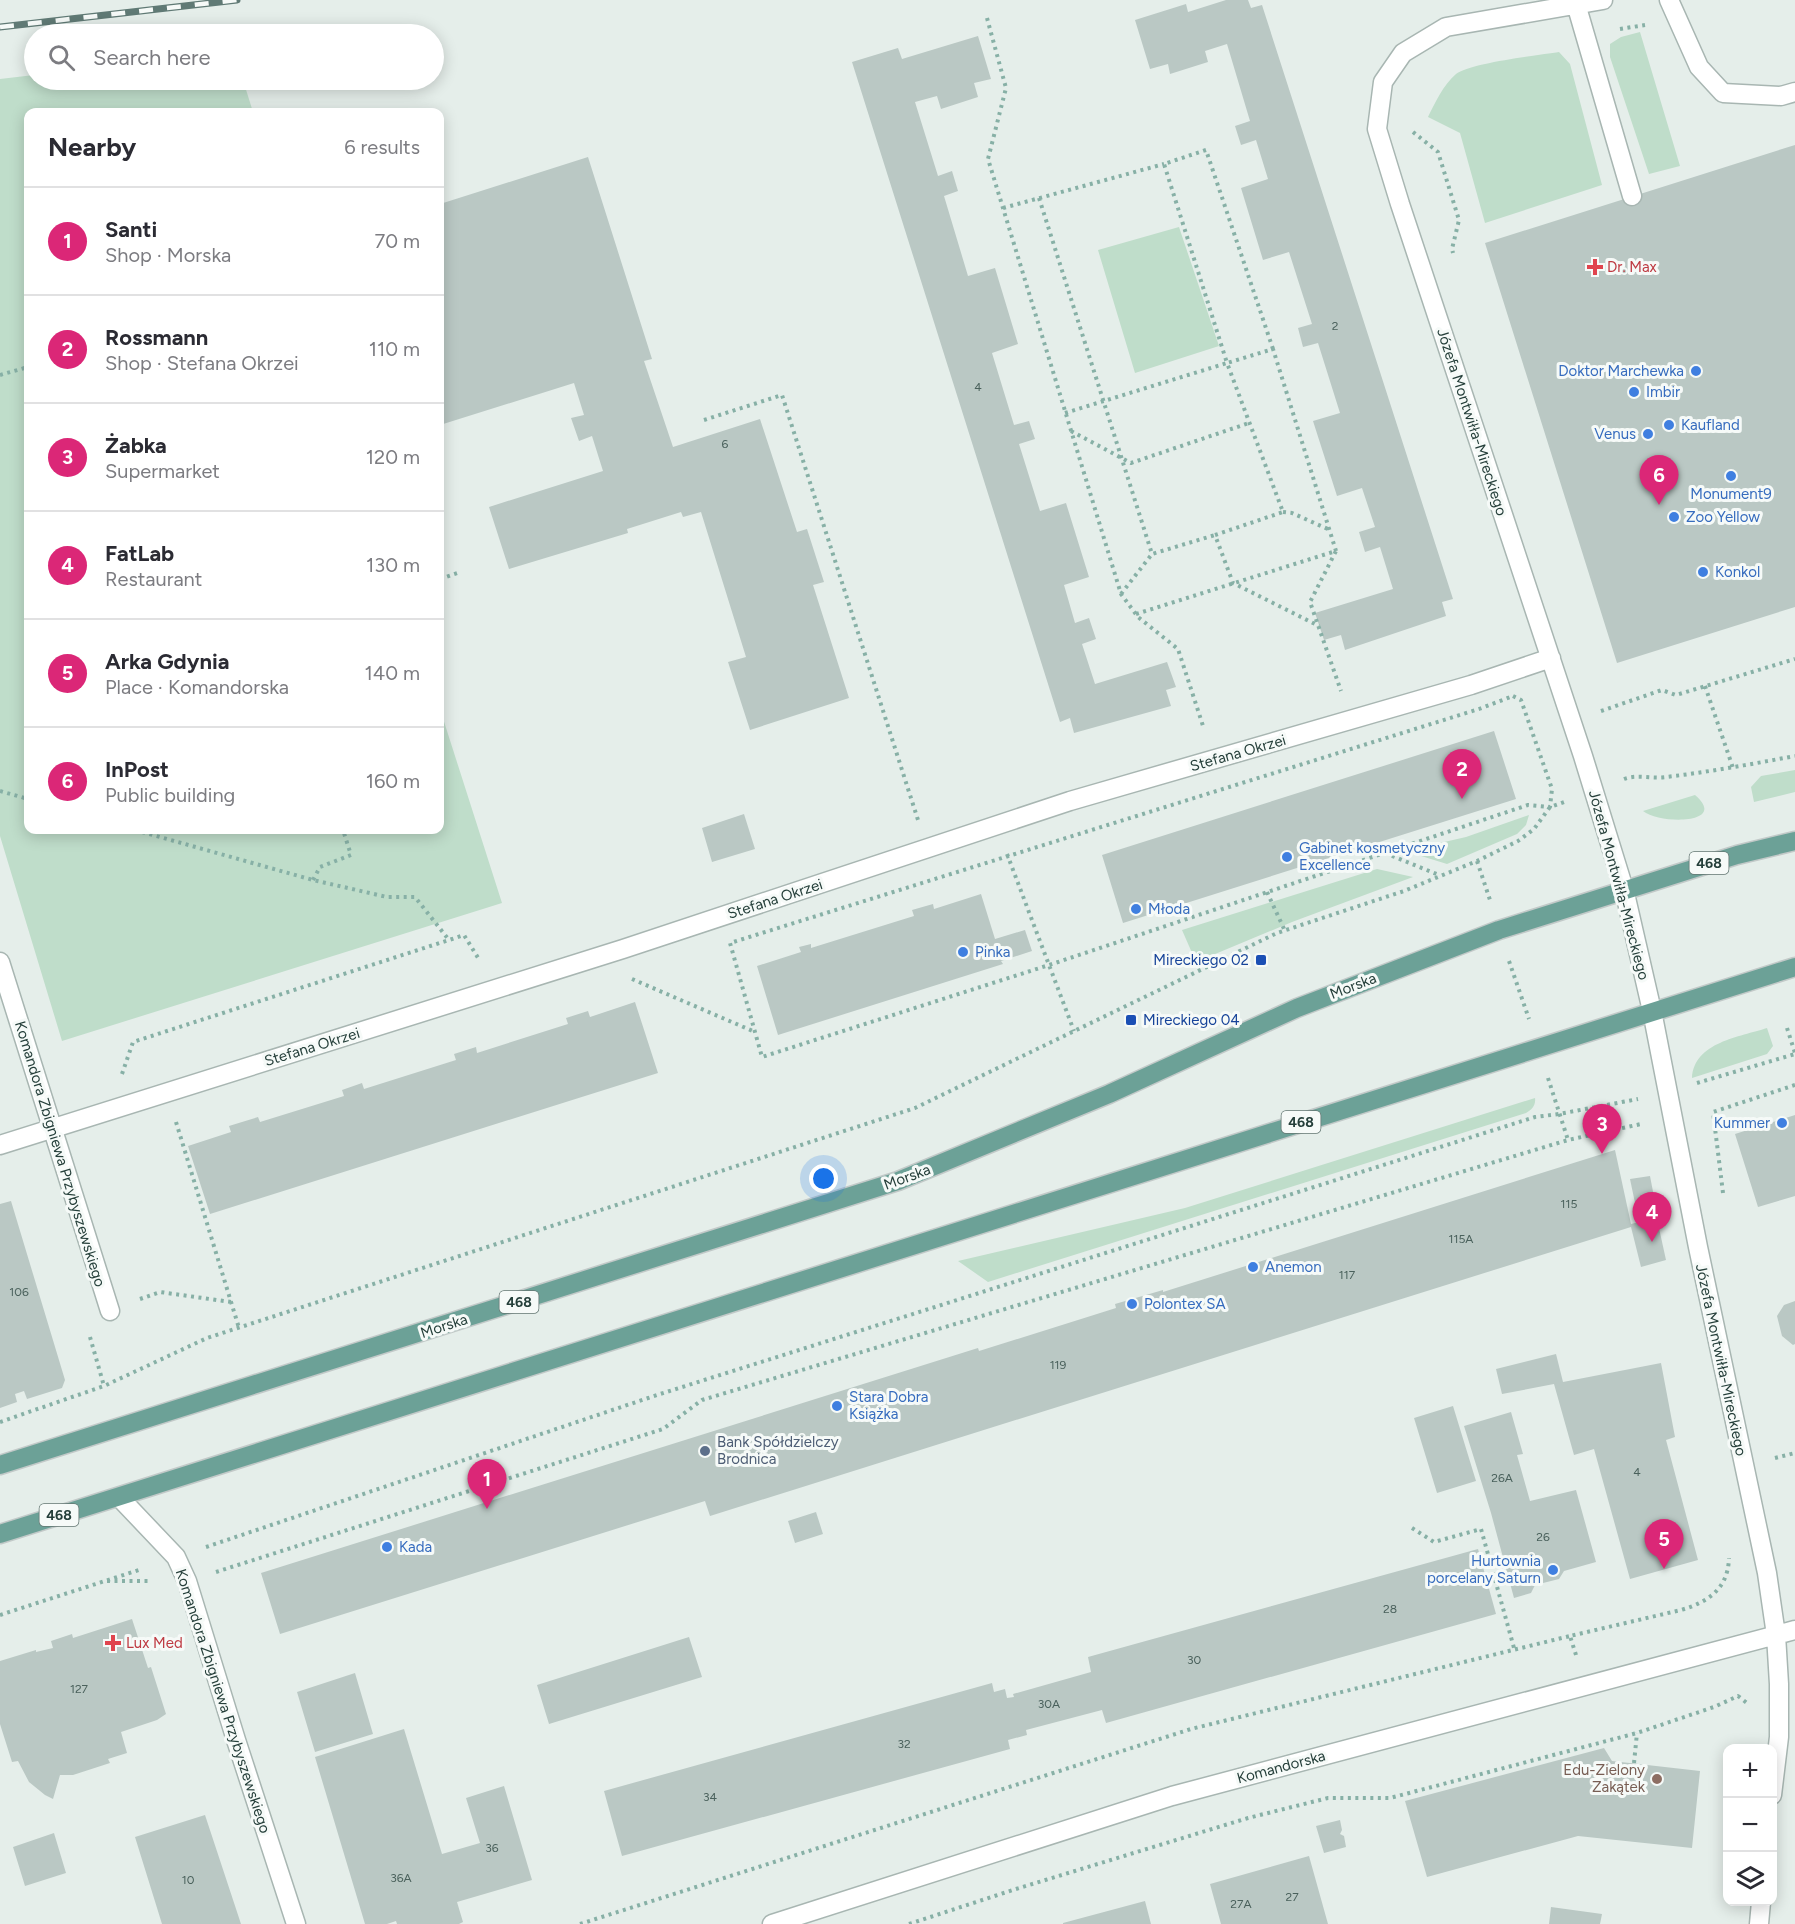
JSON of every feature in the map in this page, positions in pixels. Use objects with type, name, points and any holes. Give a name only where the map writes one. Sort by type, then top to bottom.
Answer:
[{"type":"main road","name":"Morska","points":[[0,1465],[897,1181],[1109,1094],[1297,1008],[1499,930],[1737,855],[1795,841]]},
{"type":"main road","name":"468","points":[[0,1534],[1795,967]]},
{"type":"street","points":[[1603,0],[1576,4],[1632,196]]},
{"type":"street","points":[[1670,0],[1699,67],[1723,93],[1781,96],[1795,92]]},
{"type":"street","name":"Józefa Montwiłła-Mireckiego","points":[[1576,4],[1446,27],[1403,53],[1383,82],[1377,129],[1594,790],[1624,889],[1652,1011],[1698,1246],[1767,1573],[1787,1738],[1777,1779]]},
{"type":"street","name":"Stefana Okrzei","points":[[0,1145],[623,949],[1070,801],[1471,685],[1551,658]]},
{"type":"street","name":"Komandora Zbigniewa Przybyszewskiego","points":[[0,962],[110,1311]]},
{"type":"street","name":"Komandora Zbigniewa Przybyszewskiego","points":[[118,1497],[176,1557],[187,1581],[296,1924]]},
{"type":"street","name":"Komandorska","points":[[772,1924],[1172,1796],[1795,1630]]},
{"type":"street","points":[[1759,1924],[1761,1906]]},
{"type":"path","points":[[987,18],[1006,88],[988,159],[1065,413],[1121,594],[1136,614],[1178,649],[1207,739]]},
{"type":"path","points":[[1585,35],[1678,19]]},
{"type":"path","points":[[1405,126],[1438,152],[1459,220],[1452,249],[1456,261]]},
{"type":"path","points":[[1003,208],[1164,164],[1206,150],[1273,349],[1336,551],[1310,602],[1343,696]]},
{"type":"path","points":[[1164,164],[1227,363],[1283,512]]},
{"type":"path","points":[[1039,198],[1152,554]]},
{"type":"path","points":[[1065,413],[1273,349]]},
{"type":"path","points":[[0,375],[24,368]]},
{"type":"path","points":[[704,420],[782,395],[921,829]]},
{"type":"path","points":[[1071,431],[1131,463],[1250,423]]},
{"type":"path","points":[[1121,594],[1152,554],[1283,512],[1292,513],[1330,530]]},
{"type":"path","points":[[1215,535],[1233,583],[1319,626]]},
{"type":"path","points":[[1136,614],[1336,551]]},
{"type":"path","points":[[444,578],[460,572]]},
{"type":"path","points":[[1604,723],[1600,711],[1617,705],[1662,690],[1676,695],[1795,659]]},
{"type":"path","points":[[1705,686],[1733,768]]},
{"type":"path","points":[[0,1422],[104,1386],[207,1338],[749,1160],[915,1108],[1285,931],[1404,891],[1477,861],[1518,841],[1534,829],[1550,807],[1552,789],[1521,700],[1513,696],[719,947]]},
{"type":"path","points":[[730,944],[762,1057],[1049,965],[1528,805],[1550,807],[1629,777],[1653,779],[1733,768],[1795,756]]},
{"type":"path","points":[[0,791],[24,798]]},
{"type":"path","points":[[996,825],[1074,1030]]},
{"type":"path","points":[[114,1077],[122,1075],[133,1042],[448,940],[415,897],[387,897],[313,880],[149,834]]},
{"type":"path","points":[[313,880],[320,867],[351,855],[344,834]]},
{"type":"path","points":[[1384,853],[1440,875]]},
{"type":"path","points":[[1477,861],[1568,1140]]},
{"type":"path","points":[[1267,892],[1285,931]]},
{"type":"path","points":[[625,976],[636,973]]},
{"type":"path","points":[[1690,1086],[1795,1054],[1787,1028]]},
{"type":"path","points":[[1713,1112],[1795,1085]]},
{"type":"path","points":[[0,1615],[657,1395],[1535,1117],[1639,1099]]},
{"type":"path","points":[[175,1119],[239,1328]]},
{"type":"path","points":[[107,1581],[187,1581],[663,1430],[702,1401],[1568,1140],[1641,1124],[1645,1135]]},
{"type":"path","points":[[110,1311],[160,1292],[231,1302]]},
{"type":"path","points":[[96,1358],[104,1386]]},
{"type":"path","points":[[1412,1528],[1434,1542],[1481,1529],[1514,1648]]},
{"type":"path","points":[[580,1924],[1191,1730],[1514,1648],[1695,1605],[1723,1586],[1730,1561],[1728,1549]]},
{"type":"path","points":[[1570,1636],[1577,1658]]},
{"type":"path","points":[[909,1924],[1248,1818],[1328,1798],[1390,1798],[1637,1733],[1714,1707]]},
{"type":"path","points":[[1634,1763],[1637,1733]]},
{"type":"green space","points":[[1640,32],[1680,166],[1649,174],[1610,57],[1610,44],[1621,37]]},
{"type":"green space","points":[[1559,52],[1570,64],[1602,185],[1485,223],[1460,133],[1428,117],[1447,83],[1463,70],[1505,60]]},
{"type":"green space","points":[[24,76],[24,90],[246,90],[252,108],[24,108],[24,834],[444,834],[444,722],[502,903],[62,1041],[0,836],[0,79]]},
{"type":"green space","points":[[1179,227],[1219,346],[1135,373],[1098,250]]},
{"type":"green space","points":[[1795,770],[1795,792],[1754,802],[1751,787],[1761,776]]},
{"type":"green space","points":[[1695,795],[1703,805],[1704,812],[1698,816],[1676,820],[1652,816],[1643,811]]},
{"type":"green space","points":[[1529,815],[1526,825],[1517,834],[1447,864],[1405,851],[1466,837]]},
{"type":"green space","points":[[1377,869],[1413,877],[1292,922],[1196,962],[1182,930]]},
{"type":"green space","points":[[1767,1028],[1773,1046],[1767,1054],[1692,1078],[1695,1066],[1709,1049],[1732,1038]]},
{"type":"green space","points":[[1535,1098],[1533,1107],[1526,1113],[988,1282],[958,1261],[1185,1208]]},
{"type":"building","points":[[1226,0],[1248,0],[1251,8],[1262,5],[1453,599],[1442,602],[1446,616],[1345,650],[1341,635],[1324,640],[1315,613],[1393,589],[1380,547],[1365,552],[1359,532],[1375,527],[1362,488],[1337,496],[1313,421],[1340,413],[1318,343],[1303,347],[1298,328],[1312,324],[1289,252],[1263,260],[1241,188],[1268,179],[1256,140],[1241,145],[1235,126],[1250,121],[1227,44],[1205,51],[1208,62],[1170,74],[1168,64],[1150,69],[1135,20],[1186,4],[1188,12]]},
{"type":"building","points":[[978,36],[991,79],[974,83],[978,97],[941,109],[937,96],[915,102],[938,176],[952,171],[958,191],[944,196],[968,276],[995,268],[1018,344],[992,353],[1014,425],[1029,421],[1035,439],[1019,444],[1040,511],[1066,503],[1089,577],[1064,585],[1075,623],[1089,618],[1096,639],[1082,644],[1095,684],[1167,662],[1176,687],[1166,690],[1171,706],[1074,733],[1070,718],[1060,722],[852,62],[898,48],[902,59]]},
{"type":"building","name":"Kaufland","points":[[1795,145],[1795,607],[1617,663],[1485,243]]},
{"type":"building","points":[[588,157],[652,359],[644,361],[673,447],[760,419],[797,532],[807,529],[824,582],[813,585],[849,698],[750,730],[728,662],[746,657],[701,512],[683,517],[681,512],[627,529],[628,533],[509,569],[489,507],[603,471],[592,436],[579,441],[571,418],[584,415],[574,383],[444,424],[444,203]]},
{"type":"building","points":[[1494,731],[1516,799],[1123,923],[1102,855]]},
{"type":"building","points":[[744,814],[755,849],[712,862],[702,828]]},
{"type":"building","points":[[981,894],[995,939],[1025,930],[1032,951],[1001,961],[1003,964],[778,1035],[757,966],[801,952],[799,947],[811,944],[811,948],[914,916],[912,910],[933,904],[934,909]]},
{"type":"building","points":[[635,1002],[658,1073],[210,1214],[188,1146],[231,1132],[229,1126],[258,1117],[260,1122],[344,1096],[342,1090],[362,1083],[364,1089],[456,1060],[454,1054],[476,1047],[477,1053],[568,1024],[566,1018],[588,1011],[590,1017]]},
{"type":"building","points":[[1795,1115],[1795,1196],[1758,1207],[1735,1134]]},
{"type":"building","points":[[1615,1150],[1631,1224],[1639,1222],[1630,1179],[1650,1176],[1655,1202],[1646,1203],[1649,1220],[1657,1219],[1666,1260],[1641,1267],[1631,1227],[710,1516],[705,1501],[280,1634],[261,1573],[978,1348],[979,1351],[1116,1308],[1115,1304],[1163,1290],[1163,1292]]},
{"type":"building","points":[[11,1201],[65,1380],[62,1388],[27,1399],[24,1391],[15,1394],[17,1402],[0,1408],[0,1204]]},
{"type":"building","points":[[1795,1301],[1795,1344],[1793,1345],[1782,1336],[1777,1316],[1784,1305]]},
{"type":"building","points":[[1556,1354],[1563,1382],[1661,1363],[1675,1437],[1666,1440],[1698,1560],[1630,1579],[1594,1449],[1574,1455],[1554,1384],[1502,1394],[1496,1369]]},
{"type":"building","points":[[1453,1406],[1476,1481],[1437,1493],[1414,1418]]},
{"type":"building","points":[[1511,1412],[1523,1454],[1517,1455],[1530,1501],[1576,1490],[1596,1562],[1564,1571],[1559,1579],[1535,1585],[1531,1593],[1514,1598],[1464,1426]]},
{"type":"building","points":[[816,1512],[823,1534],[795,1543],[788,1521]]},
{"type":"building","points":[[1478,1549],[1496,1614],[1106,1723],[1102,1710],[1026,1730],[1027,1735],[1008,1740],[1010,1749],[622,1856],[604,1791],[992,1683],[994,1692],[1005,1689],[1007,1698],[1014,1697],[1013,1694],[1091,1672],[1088,1657]]},
{"type":"building","points":[[132,1619],[166,1714],[157,1720],[121,1732],[127,1753],[108,1759],[110,1763],[73,1775],[60,1775],[53,1799],[29,1782],[18,1761],[12,1762],[0,1724],[0,1661],[36,1650],[36,1652],[53,1648],[51,1641],[72,1634],[73,1638]]},
{"type":"building","points":[[689,1637],[702,1677],[549,1724],[537,1685]]},
{"type":"building","points":[[355,1673],[373,1734],[315,1752],[297,1692]]},
{"type":"building","points":[[404,1729],[442,1854],[480,1843],[466,1798],[504,1786],[532,1880],[457,1902],[463,1922],[459,1924],[397,1924],[396,1921],[387,1924],[365,1924],[315,1757]]},
{"type":"building","points":[[1604,1748],[1612,1761],[1700,1771],[1692,1848],[1578,1836],[1427,1877],[1405,1801]]},
{"type":"building","points":[[205,1815],[241,1924],[162,1924],[135,1837]]},
{"type":"building","points":[[1340,1820],[1342,1830],[1340,1834],[1344,1836],[1346,1847],[1324,1853],[1316,1826]]},
{"type":"building","points":[[54,1833],[66,1873],[25,1886],[13,1847]]},
{"type":"building","points":[[1309,1856],[1328,1924],[1221,1924],[1210,1884]]},
{"type":"building","points":[[1145,1901],[1151,1924],[1063,1924],[1063,1923]]},
{"type":"building","points":[[1551,1907],[1602,1914],[1600,1924],[1549,1924]]},
{"type":"railway","points":[[26,24],[237,0]]},
{"type":"railway","points":[[0,27],[24,24]]},
{"type":"place","name":"Dr. Max","points":[[1595,267]]},
{"type":"place","name":"Doktor Marchewka","points":[[1696,371]]},
{"type":"place","name":"Imbir","points":[[1634,392]]},
{"type":"place","name":"Kaufland","points":[[1669,425]]},
{"type":"place","name":"Venus","points":[[1648,434]]},
{"type":"place","name":"Monument9","points":[[1731,476]]},
{"type":"place","name":"InPost","points":[[1659,505]]},
{"type":"place","name":"Zoo Yellow","points":[[1674,517]]},
{"type":"place","name":"Konkol","points":[[1703,572]]},
{"type":"place","name":"Rossmann","points":[[1462,799]]},
{"type":"place","name":"Gabinet kosmetyczny Excellence","points":[[1287,857]]},
{"type":"place","name":"Młoda","points":[[1136,909]]},
{"type":"place","name":"Pinka","points":[[963,952]]},
{"type":"place","name":"Mireckiego 02","points":[[1261,960]]},
{"type":"place","name":"Mireckiego 04","points":[[1131,1020]]},
{"type":"place","name":"Kummer","points":[[1782,1123]]},
{"type":"place","name":"Żabka","points":[[1602,1154]]},
{"type":"place","name":"FatLab","points":[[1652,1242]]},
{"type":"place","name":"Anemon","points":[[1253,1267]]},
{"type":"place","name":"Polontex SA","points":[[1132,1304]]},
{"type":"place","name":"Stara Dobra Książka","points":[[837,1406]]},
{"type":"place","name":"Bank Spółdzielczy Brodnica","points":[[705,1451]]},
{"type":"place","name":"Santi","points":[[487,1509]]},
{"type":"place","name":"Kada","points":[[387,1547]]},
{"type":"place","name":"Arka Gdynia","points":[[1664,1569]]},
{"type":"place","name":"Hurtownia porcelany Saturn","points":[[1553,1570]]},
{"type":"place","name":"Lux Med","points":[[113,1643]]},
{"type":"place","name":"Edu-Zielony Zakątek","points":[[1657,1779]]}]
